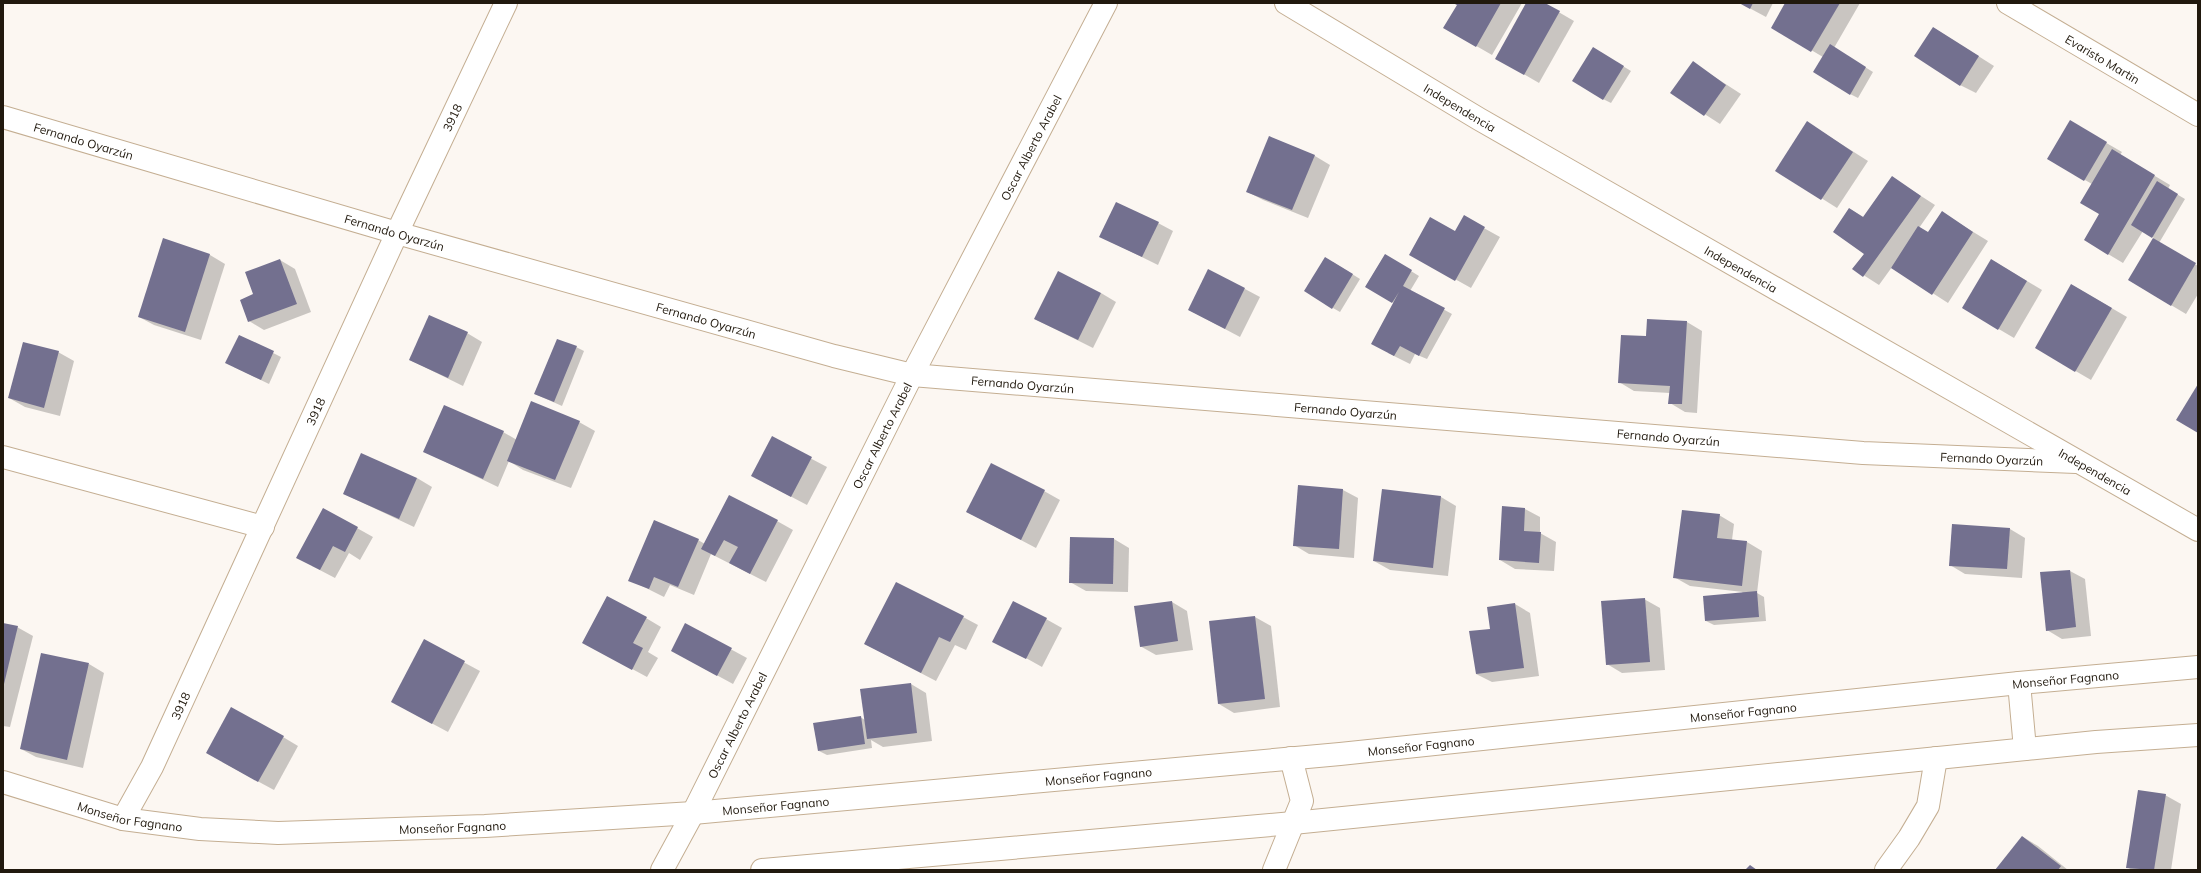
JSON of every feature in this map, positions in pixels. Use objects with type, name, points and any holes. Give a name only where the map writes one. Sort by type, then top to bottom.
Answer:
[{"type":"street","name":"3918","points":[[123,819],[152,767],[263,528],[397,233],[506,3]]},
{"type":"street","name":"Oscar Alberto Arabel","points":[[662,870],[693,812],[912,375],[1106,3]]},
{"type":"street","name":"Independencia","points":[[1286,3],[1479,119],[2076,462],[2198,530]]},
{"type":"street","name":"Evaristo Martin","points":[[2008,3],[2198,115]]},
{"type":"street","name":"Fernando Oyarzún","points":[[3,117],[397,233],[826,354],[912,375],[1863,453],[2076,462]]},
{"type":"street","points":[[3,457],[263,528]]},
{"type":"street","name":"Monseñor Fagnano","points":[[3,782],[123,819],[200,829],[278,833],[485,826],[693,812],[1291,758],[2019,683],[2198,667]]},
{"type":"street","points":[[2019,683],[2025,749]]},
{"type":"street","points":[[762,870],[1293,823],[2025,749],[2198,734]]},
{"type":"street","points":[[1274,870],[1302,801],[1291,758]]},
{"type":"street","points":[[1886,870],[1909,838],[1928,806],[1936,758]]},
{"type":"building","points":[[1453,3],[1501,3],[1476,47],[1443,28],[1457,5]]},
{"type":"building","points":[[1526,3],[1545,3],[1560,11],[1524,75],[1495,59]]},
{"type":"building","points":[[1739,3],[1753,3],[1750,9]]},
{"type":"building","points":[[1785,3],[1840,3],[1811,52],[1771,28]]},
{"type":"building","points":[[1933,27],[1979,56],[1960,86],[1914,56]]},
{"type":"building","points":[[1830,44],[1866,67],[1850,95],[1813,72]]},
{"type":"building","points":[[1593,47],[1624,66],[1603,100],[1572,81]]},
{"type":"building","points":[[1693,61],[1726,85],[1704,116],[1670,93]]},
{"type":"building","points":[[2070,120],[2107,142],[2084,181],[2047,159]]},
{"type":"building","points":[[1807,121],[1853,152],[1821,200],[1775,171]]},
{"type":"building","points":[[1269,136],[1315,155],[1292,210],[1246,192]]},
{"type":"building","points":[[2112,149],[2155,175],[2108,255],[2084,240],[2099,214],[2080,203]]},
{"type":"building","points":[[1892,176],[1921,196],[1863,277],[1852,269],[1864,254],[1833,232],[1849,208],[1863,217]]},
{"type":"building","points":[[2157,181],[2178,194],[2152,238],[2131,225]]},
{"type":"building","points":[[1116,202],[1159,222],[1142,257],[1099,237]]},
{"type":"building","points":[[1942,211],[1973,232],[1932,295],[1891,268],[1918,226],[1928,232]]},
{"type":"building","points":[[1464,215],[1485,227],[1455,281],[1409,255],[1430,217],[1455,231]]},
{"type":"building","points":[[163,238],[210,254],[185,332],[138,317]]},
{"type":"building","points":[[2153,238],[2196,263],[2171,306],[2128,280]]},
{"type":"building","points":[[1385,254],[1412,270],[1403,286],[1445,308],[1419,356],[1400,346],[1394,356],[1371,344],[1399,292],[1392,303],[1365,287]]},
{"type":"building","points":[[1325,257],[1353,274],[1332,309],[1304,291]]},
{"type":"building","points":[[280,259],[297,304],[248,322],[240,300],[253,294],[245,272]]},
{"type":"building","points":[[1991,259],[2027,281],[1998,330],[1962,308]]},
{"type":"building","points":[[1208,269],[1245,288],[1225,329],[1188,310]]},
{"type":"building","points":[[1058,271],[1101,293],[1078,340],[1034,319]]},
{"type":"building","points":[[2071,284],[2112,308],[2075,372],[2035,348]]},
{"type":"building","points":[[429,315],[468,332],[448,378],[409,360]]},
{"type":"building","points":[[1647,319],[1687,321],[1682,404],[1668,404],[1670,386],[1618,383],[1621,335],[1646,336]]},
{"type":"building","points":[[239,335],[274,351],[261,380],[225,363]]},
{"type":"building","points":[[557,339],[577,346],[554,402],[534,394]]},
{"type":"building","points":[[23,342],[59,351],[44,408],[8,398]]},
{"type":"building","points":[[2198,384],[2198,433],[2176,420]]},
{"type":"building","points":[[531,401],[580,421],[555,480],[507,461]]},
{"type":"building","points":[[444,405],[504,431],[483,479],[423,452]]},
{"type":"building","points":[[772,436],[812,457],[791,497],[751,476]]},
{"type":"building","points":[[361,453],[417,478],[399,519],[343,494]]},
{"type":"building","points":[[991,463],[1045,490],[1021,540],[966,512]]},
{"type":"building","points":[[1298,485],[1343,489],[1339,549],[1293,546]]},
{"type":"building","points":[[1382,489],[1441,496],[1433,568],[1373,561]]},
{"type":"building","points":[[729,495],[778,520],[750,574],[729,563],[738,547],[724,540],[715,556],[701,549]]},
{"type":"building","points":[[1502,506],[1525,508],[1524,531],[1541,532],[1539,563],[1499,560]]},
{"type":"building","points":[[323,508],[358,527],[345,552],[333,546],[320,570],[296,558]]},
{"type":"building","points":[[1682,510],[1720,514],[1717,538],[1747,541],[1742,586],[1673,578]]},
{"type":"building","points":[[654,520],[699,539],[678,587],[654,577],[649,589],[628,581]]},
{"type":"building","points":[[1952,524],[2010,528],[2007,569],[1949,566]]},
{"type":"building","points":[[1070,537],[1114,538],[1113,584],[1069,583]]},
{"type":"building","points":[[2070,570],[2076,627],[2046,631],[2040,572]]},
{"type":"building","points":[[896,582],[964,616],[950,642],[939,637],[921,673],[864,644]]},
{"type":"building","points":[[1757,591],[1759,617],[1705,621],[1703,596]]},
{"type":"building","points":[[607,596],[647,617],[633,643],[643,648],[632,670],[582,643]]},
{"type":"building","points":[[1645,598],[1650,662],[1606,665],[1601,601]]},
{"type":"building","points":[[1013,601],[1047,618],[1026,659],[992,642]]},
{"type":"building","points":[[1172,601],[1178,641],[1140,647],[1134,606]]},
{"type":"building","points":[[1515,603],[1524,668],[1476,674],[1469,631],[1490,629],[1487,607]]},
{"type":"building","points":[[1255,616],[1265,699],[1218,704],[1209,621]]},
{"type":"building","points":[[3,623],[18,626],[4,684],[3,684]]},
{"type":"building","points":[[685,623],[732,648],[717,676],[671,651]]},
{"type":"building","points":[[424,639],[465,661],[432,724],[391,702]]},
{"type":"building","points":[[41,653],[89,663],[67,760],[20,749]]},
{"type":"building","points":[[911,683],[917,733],[867,739],[860,689]]},
{"type":"building","points":[[231,707],[284,736],[258,782],[206,753]]},
{"type":"building","points":[[861,716],[865,744],[818,751],[813,723]]},
{"type":"building","points":[[2138,790],[2166,794],[2154,870],[2126,868]]},
{"type":"building","points":[[2022,836],[2061,866],[2058,870],[1995,870]]},
{"type":"building","points":[[1750,865],[1757,870],[1745,870]]}]
